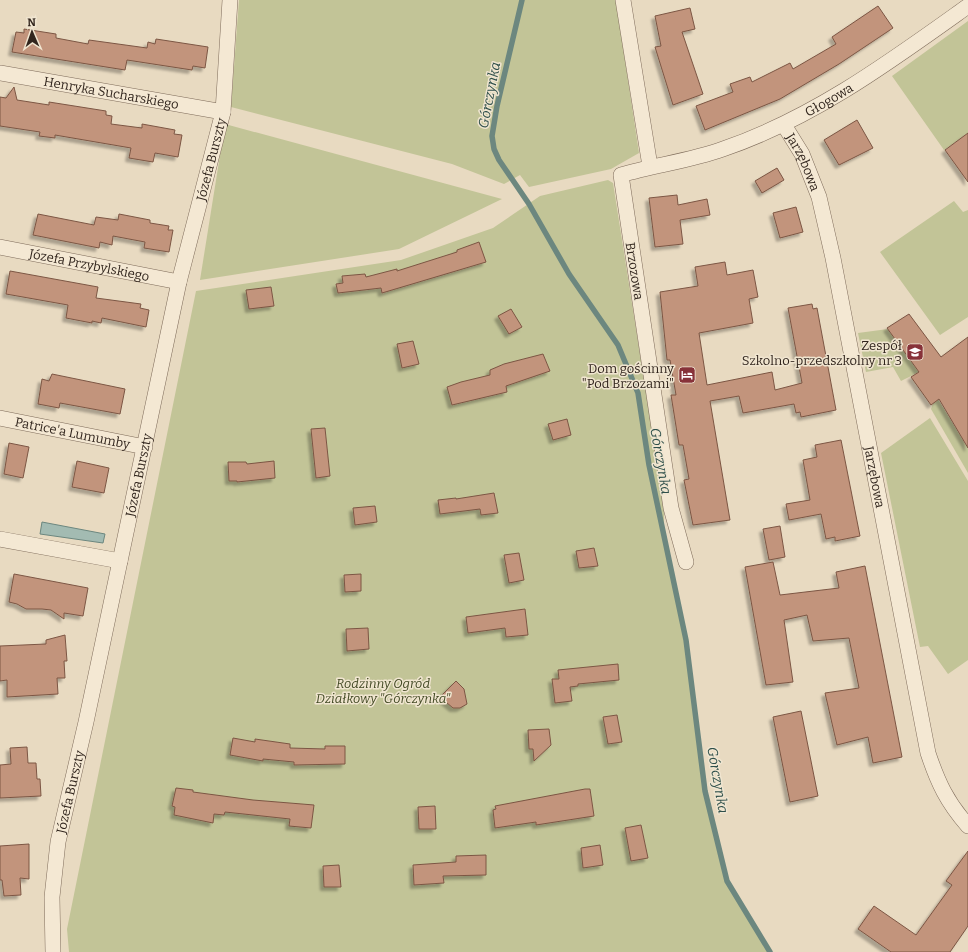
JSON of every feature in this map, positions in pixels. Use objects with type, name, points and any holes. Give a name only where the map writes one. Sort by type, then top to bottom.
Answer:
[{"type":"street","name":"Józefa Burszty","points":[[53,952],[52,897],[58,842],[145,447],[179,282],[223,112],[230,0]]},
{"type":"street","points":[[623,0],[650,166]]},
{"type":"street","name":"Głogowa","points":[[650,166],[723,150],[784,125],[873,74],[968,6]]},
{"type":"street","name":"Henryka Sucharskiego","points":[[0,73],[223,112]]},
{"type":"street","name":"Jarzębowa","points":[[784,125],[802,154],[819,197],[928,753],[936,779],[946,797],[968,826]]},
{"type":"street","name":"Brzozowa","points":[[650,166],[621,174],[671,508],[686,562]]},
{"type":"street","name":"Józefa Przybylskiego","points":[[0,247],[179,282]]},
{"type":"street","name":"Patrice'a Lumumby","points":[[0,418],[145,447]]},
{"type":"street","points":[[0,540],[120,561]]},
{"type":"green space","points":[[239,0],[616,0],[639,153],[611,169],[529,187],[520,175],[504,184],[452,164],[231,107]]},
{"type":"green space","points":[[968,21],[968,135],[967,134],[944,150],[892,76]]},
{"type":"green space","points":[[225,124],[502,199],[399,249],[200,280]]},
{"type":"green space","name":"Rodzinny Ogród Działkowy \"Górczynka\"","points":[[608,180],[613,183],[664,506],[664,537],[686,640],[705,791],[727,881],[770,952],[69,952],[67,929],[196,291],[401,260],[493,228],[540,196]]},
{"type":"green space","points":[[954,201],[963,212],[968,210],[968,317],[940,335],[880,252]]},
{"type":"green space","points":[[888,329],[919,372],[901,381],[893,367],[866,372],[858,333]]},
{"type":"green space","points":[[938,399],[968,448],[968,473],[931,409],[933,403]]},
{"type":"green space","points":[[930,418],[968,481],[968,660],[948,674],[928,646],[920,647],[881,453]]},
{"type":"shaded area","points":[[42,522],[105,534],[103,543],[40,534]]},
{"type":"building","points":[[878,6],[893,28],[839,64],[780,99],[705,130],[696,106],[733,92],[730,84],[750,77],[752,82],[790,63],[793,69],[836,44],[832,37]]},
{"type":"building","points":[[690,8],[695,29],[682,32],[703,94],[673,105],[655,47],[661,46],[655,16]]},
{"type":"building","points":[[24,29],[56,34],[56,38],[88,44],[89,40],[147,48],[148,42],[155,44],[156,39],[208,47],[205,68],[193,66],[192,70],[127,60],[125,70],[12,52],[16,32],[24,33]]},
{"type":"building","points":[[14,87],[17,100],[49,105],[49,102],[106,111],[106,115],[112,116],[111,124],[142,128],[142,124],[175,130],[174,134],[182,135],[178,157],[155,153],[153,162],[129,158],[131,148],[55,135],[55,138],[39,136],[40,132],[0,126],[0,97],[6,98]]},
{"type":"building","points":[[857,120],[873,148],[839,165],[824,140]]},
{"type":"building","points":[[968,133],[968,182],[945,150]]},
{"type":"building","points":[[777,168],[784,180],[762,193],[755,181]]},
{"type":"building","points":[[677,195],[678,205],[707,199],[710,215],[680,220],[683,244],[655,247],[649,198]]},
{"type":"building","points":[[796,207],[803,232],[780,238],[773,213]]},
{"type":"building","points":[[38,214],[94,225],[96,217],[118,220],[119,214],[150,220],[150,223],[169,226],[168,230],[173,230],[169,252],[144,248],[145,242],[113,236],[112,245],[100,242],[99,248],[33,235]]},
{"type":"building","points":[[479,242],[486,262],[382,293],[381,288],[338,293],[336,284],[343,283],[342,276],[365,274],[366,277],[397,269],[397,271],[457,252],[457,250]]},
{"type":"building","points":[[725,262],[727,275],[753,270],[758,297],[749,299],[753,323],[699,333],[707,385],[772,372],[775,390],[802,383],[788,308],[812,304],[813,309],[817,308],[836,410],[801,417],[800,412],[796,413],[794,404],[743,413],[739,396],[710,401],[730,520],[693,525],[684,480],[689,479],[683,445],[679,445],[671,395],[676,395],[670,360],[667,360],[660,292],[698,286],[695,267]]},
{"type":"building","points":[[10,271],[98,287],[96,298],[141,304],[140,308],[149,310],[146,327],[102,318],[101,323],[92,321],[92,323],[66,318],[68,305],[6,294]]},
{"type":"building","points":[[271,287],[274,306],[249,309],[246,290]]},
{"type":"building","points":[[511,309],[522,327],[509,334],[498,316]]},
{"type":"building","points":[[909,314],[941,357],[968,337],[968,448],[939,399],[931,405],[911,377],[919,372],[887,328]]},
{"type":"building","points":[[413,341],[419,364],[402,368],[397,344]]},
{"type":"building","points":[[543,354],[550,371],[506,386],[507,392],[452,405],[447,387],[490,375],[490,370],[504,364]]},
{"type":"building","points":[[52,374],[125,389],[120,414],[60,403],[59,408],[38,404],[42,379],[49,381]]},
{"type":"building","points":[[567,419],[571,435],[553,440],[548,424]]},
{"type":"building","points":[[325,428],[330,476],[316,478],[311,429]]},
{"type":"building","points":[[841,440],[860,536],[835,541],[835,537],[826,539],[821,514],[789,520],[786,504],[810,500],[803,460],[817,457],[815,445]]},
{"type":"building","points":[[9,443],[29,447],[23,478],[4,474]]},
{"type":"building","points":[[77,461],[109,468],[104,493],[72,487]]},
{"type":"building","points":[[274,461],[275,478],[237,482],[229,481],[228,462],[246,462],[247,464]]},
{"type":"building","points":[[494,493],[498,513],[481,515],[480,509],[440,514],[438,500],[456,499]]},
{"type":"building","points":[[375,506],[377,522],[355,525],[353,508]]},
{"type":"building","points":[[780,526],[785,557],[769,560],[763,529]]},
{"type":"building","points":[[594,548],[598,566],[579,568],[576,551]]},
{"type":"building","points":[[519,553],[524,580],[509,583],[504,555]]},
{"type":"building","points":[[773,562],[780,595],[839,588],[836,572],[865,566],[902,757],[873,763],[868,737],[837,745],[825,693],[859,688],[849,638],[813,641],[807,615],[784,620],[793,682],[766,685],[745,567]]},
{"type":"building","points":[[14,574],[88,588],[83,616],[64,613],[64,619],[51,610],[26,609],[9,602]]},
{"type":"building","points":[[361,574],[361,591],[345,592],[344,575]]},
{"type":"building","points":[[525,609],[528,635],[506,637],[505,628],[468,633],[466,617]]},
{"type":"building","points":[[368,628],[369,649],[347,651],[346,629]]},
{"type":"building","points":[[65,635],[67,661],[64,661],[65,678],[57,678],[58,694],[7,697],[7,680],[0,681],[0,646],[46,644],[46,640]]},
{"type":"building","points":[[618,664],[619,680],[578,684],[578,686],[570,687],[572,701],[555,703],[552,679],[559,679],[558,670]]},
{"type":"building","points":[[456,681],[464,689],[467,704],[460,708],[453,708],[440,697]]},
{"type":"building","points":[[801,711],[818,796],[790,802],[773,717]]},
{"type":"building","points":[[617,715],[622,742],[608,744],[603,717]]},
{"type":"building","points":[[549,729],[551,745],[534,761],[533,749],[529,749],[528,730]]},
{"type":"building","points":[[233,738],[255,742],[255,739],[290,744],[290,748],[325,749],[325,746],[345,746],[345,764],[294,765],[294,762],[263,759],[263,761],[230,755]]},
{"type":"building","points":[[27,747],[28,763],[36,763],[37,779],[40,779],[41,796],[0,798],[0,765],[11,764],[10,748]]},
{"type":"building","points":[[176,788],[193,790],[193,792],[253,800],[314,805],[311,828],[289,826],[290,819],[225,812],[224,815],[214,814],[213,823],[174,815],[175,807],[172,806]]},
{"type":"building","points":[[590,789],[594,816],[536,825],[536,822],[495,828],[493,810],[496,809],[495,806]]},
{"type":"building","points":[[435,806],[436,829],[419,829],[418,807]]},
{"type":"building","points":[[641,825],[648,858],[631,861],[625,828]]},
{"type":"building","points":[[29,844],[29,879],[20,878],[21,895],[4,896],[2,880],[0,880],[0,846]]},
{"type":"building","points":[[600,845],[603,865],[583,868],[581,848]]},
{"type":"building","points":[[968,851],[968,926],[950,952],[891,952],[858,929],[874,906],[916,935],[952,885],[946,881]]},
{"type":"building","points":[[486,855],[486,875],[443,876],[444,883],[414,885],[413,865],[456,862],[456,856]]},
{"type":"building","points":[[339,865],[341,887],[324,887],[323,866]]},
{"type":"waterway","name":"Górczynka","points":[[522,0],[497,106],[492,136],[494,149],[499,160],[529,204],[569,274],[618,345],[638,393],[649,465],[686,640],[705,791],[727,881],[770,952]]},
{"type":"place","name":"Zespół Szkolno-przedszkolny nr 3","points":[[915,352]]},
{"type":"place","name":"Dom gościnny \"Pod Brzozami\"","points":[[687,375]]}]
